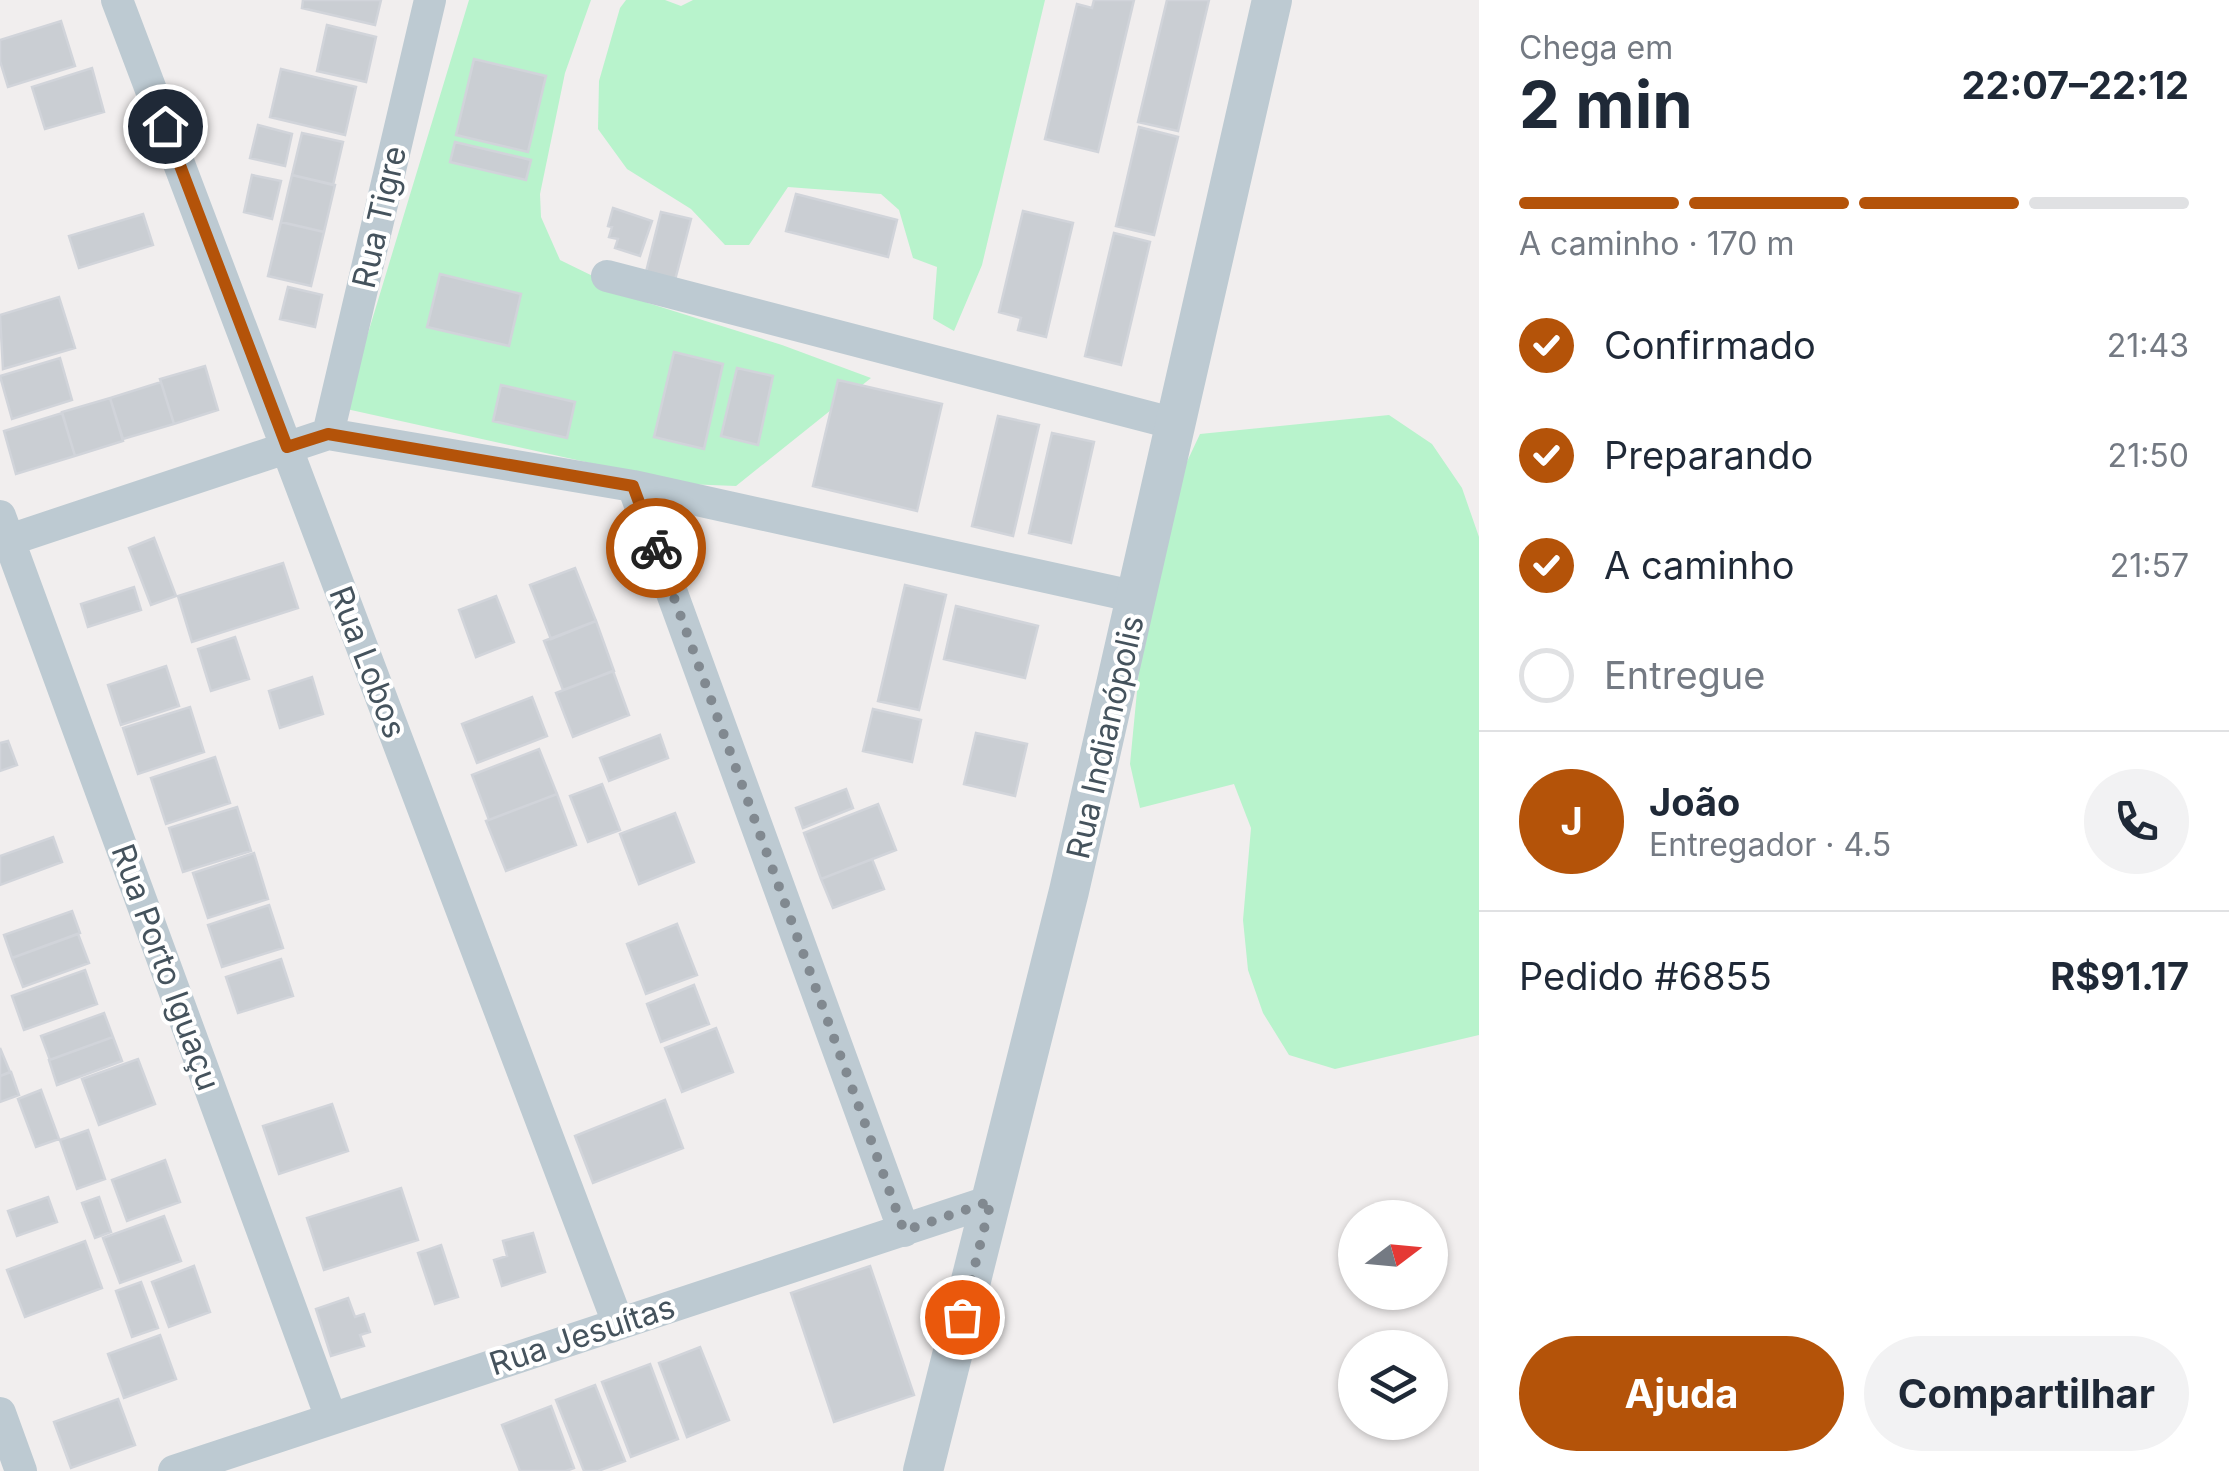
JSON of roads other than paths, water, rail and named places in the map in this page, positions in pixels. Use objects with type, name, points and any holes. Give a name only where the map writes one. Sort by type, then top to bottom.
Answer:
[{"type":"street","name":"Rua Tigre","points":[[328,434],[430,0]]},
{"type":"street","name":"Rua Indianópolis","points":[[923,1471],[1070,891],[1272,0]]},
{"type":"street","name":"Rua Lobos","points":[[124,6],[618,1323]]},
{"type":"street","points":[[606,276],[1176,424]]},
{"type":"street","points":[[3,533],[328,434],[633,486],[1136,597]]},
{"type":"street","points":[[633,486],[904,1231]]},
{"type":"street","name":"Rua Porto Iguaçu","points":[[3,533],[331,1418]]},
{"type":"street","name":"Rua Jesuítas","points":[[174,1471],[991,1201]]},
{"type":"street","points":[[0,1413],[21,1471]]}]
